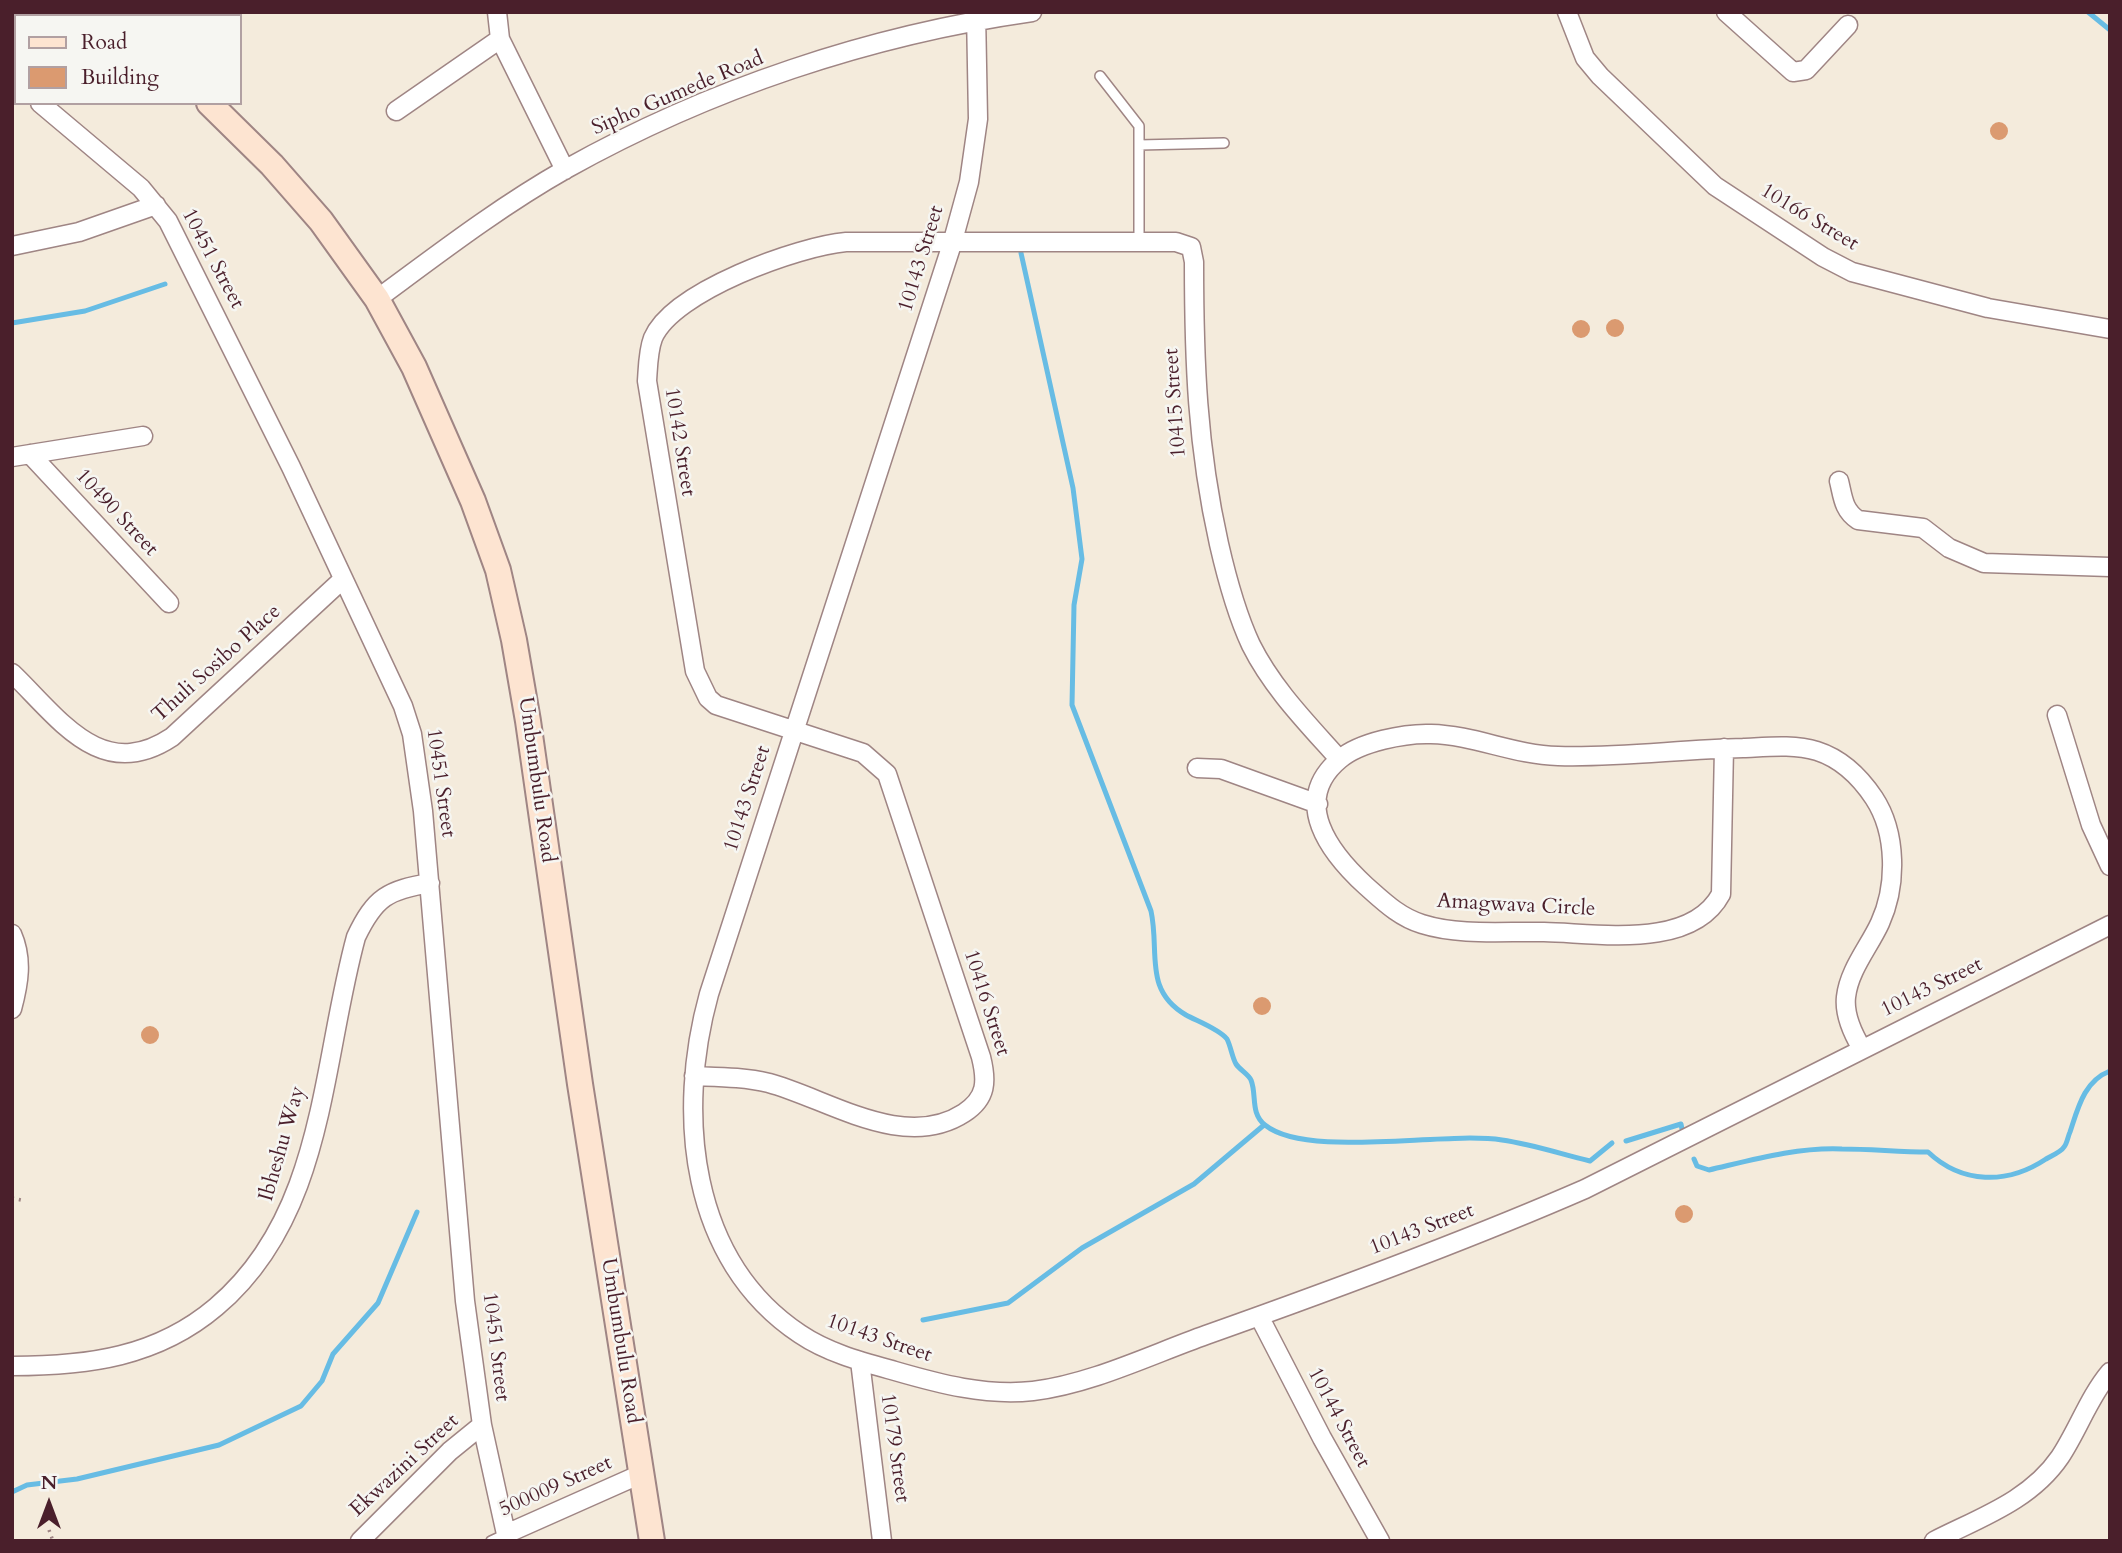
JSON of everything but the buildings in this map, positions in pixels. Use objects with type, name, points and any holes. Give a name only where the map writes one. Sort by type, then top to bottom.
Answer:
[{"type":"main road","name":"Umbumbulu Road","points":[[211,105],[272,166],[321,221],[377,299],[414,367],[473,501],[498,570],[514,640],[652,1541]]},
{"type":"street","points":[[497,12],[500,39],[565,170]]},
{"type":"street","name":"Sipho Gumede Road","points":[[377,299],[466,233],[565,170],[646,128],[812,62],[975,16],[1032,12]]},
{"type":"street","name":"10166 Street","points":[[1567,12],[1585,58],[1600,76],[1715,186],[1823,257],[1852,272],[1988,308],[2110,328]]},
{"type":"street","points":[[1726,12],[1793,72],[1806,70],[1848,25]]},
{"type":"street","name":"10143 Street","points":[[975,16],[978,119],[969,182],[952,244],[794,729],[701,1026],[694,1076],[693,1119],[699,1175],[713,1227],[727,1257],[757,1298],[780,1320],[802,1336],[860,1361],[972,1390],[1032,1391],[1083,1379],[1259,1316],[1527,1214],[1585,1189],[2110,925]]},
{"type":"street","points":[[396,111],[500,39]]},
{"type":"street","name":"10451 Street","points":[[42,105],[124,173],[156,205],[200,280],[399,696],[412,734],[430,883],[465,1301],[498,1537]]},
{"type":"street","points":[[12,246],[79,232],[156,205]]},
{"type":"street","name":"10142 Street","points":[[794,729],[728,711],[716,705],[708,698],[695,671],[649,404],[647,381],[653,338],[665,320],[711,288],[802,248],[846,242],[952,244]]},
{"type":"street","name":"10415 Street","points":[[952,244],[1186,244],[1194,254],[1196,405],[1209,501],[1231,593],[1264,667],[1290,703],[1339,759]]},
{"type":"street","points":[[21,456],[143,436]]},
{"type":"street","name":"10490 Street","points":[[21,456],[169,604]]},
{"type":"street","points":[[1839,481],[1845,506],[1858,520],[1923,528],[1968,558],[1984,563],[2110,567]]},
{"type":"street","name":"Thuli Sosibo Place","points":[[12,673],[77,738],[92,747],[121,753],[157,747],[212,702],[342,580]]},
{"type":"street","points":[[2057,715],[2091,825],[2110,866]]},
{"type":"street","name":"10416 Street","points":[[694,1076],[754,1080],[886,1123],[912,1126],[955,1118],[980,1100],[986,1087],[981,1057],[887,774],[863,753],[794,729]]},
{"type":"street","points":[[1197,768],[1221,769],[1318,804],[1321,786],[1339,759],[1373,744],[1425,734],[1460,737],[1499,749],[1548,756],[1724,748],[1800,748],[1832,757],[1848,767],[1861,781],[1884,814],[1891,850],[1888,895],[1881,921],[1856,966],[1846,998],[1850,1024],[1862,1049]]},
{"type":"street","name":"Amagwava Circle","points":[[1318,804],[1321,833],[1345,867],[1390,908],[1422,924],[1469,930],[1664,932],[1686,926],[1708,914],[1721,894],[1724,748]]},
{"type":"street","name":"Ibheshu Way","points":[[12,1366],[92,1362],[119,1357],[173,1338],[237,1289],[262,1260],[280,1231],[308,1157],[356,937],[364,920],[385,895],[399,888],[430,883]]},
{"type":"street","points":[[12,934],[19,955],[14,998]]},
{"type":"street","name":"10144 Street","points":[[1259,1316],[1322,1438],[1380,1541]]},
{"type":"street","name":"10179 Street","points":[[860,1361],[882,1541]]},
{"type":"street","points":[[1934,1541],[2011,1503],[2038,1482],[2060,1457],[2110,1372]]},
{"type":"street","name":"Ekwazini Street","points":[[360,1541],[450,1451],[482,1425]]},
{"type":"street","name":"500009 Street","points":[[498,1537],[640,1474]]},
{"type":"lane","points":[[1100,76],[1138,123],[1139,243]]},
{"type":"lane","points":[[1139,145],[1224,143]]},
{"type":"path","points":[[12,1198],[21,1199]]},
{"type":"path","points":[[49,1530],[53,1541]]},
{"type":"waterway","points":[[2088,12],[2110,30]]},
{"type":"waterway","points":[[1021,253],[1073,488],[1082,559],[1074,605],[1072,705],[1151,911],[1158,982],[1164,994],[1186,1015],[1227,1039],[1236,1064],[1251,1080],[1260,1120],[1285,1135],[1343,1142],[1477,1138],[1502,1140],[1590,1161],[1612,1143]]},
{"type":"waterway","points":[[12,323],[85,311],[165,284]]},
{"type":"waterway","points":[[1694,1159],[1697,1166],[1709,1170],[1808,1150],[1928,1152],[1955,1170],[1970,1175],[2000,1177],[2031,1167],[2063,1149],[2083,1096],[2094,1081],[2110,1071]]},
{"type":"waterway","points":[[1626,1141],[1681,1124],[1682,1129]]},
{"type":"waterway","points":[[923,1320],[1008,1303],[1082,1248],[1194,1184],[1264,1125]]},
{"type":"waterway","points":[[12,1492],[27,1485],[77,1479],[219,1445],[301,1406],[322,1381],[333,1354],[378,1303],[417,1212]]}]
